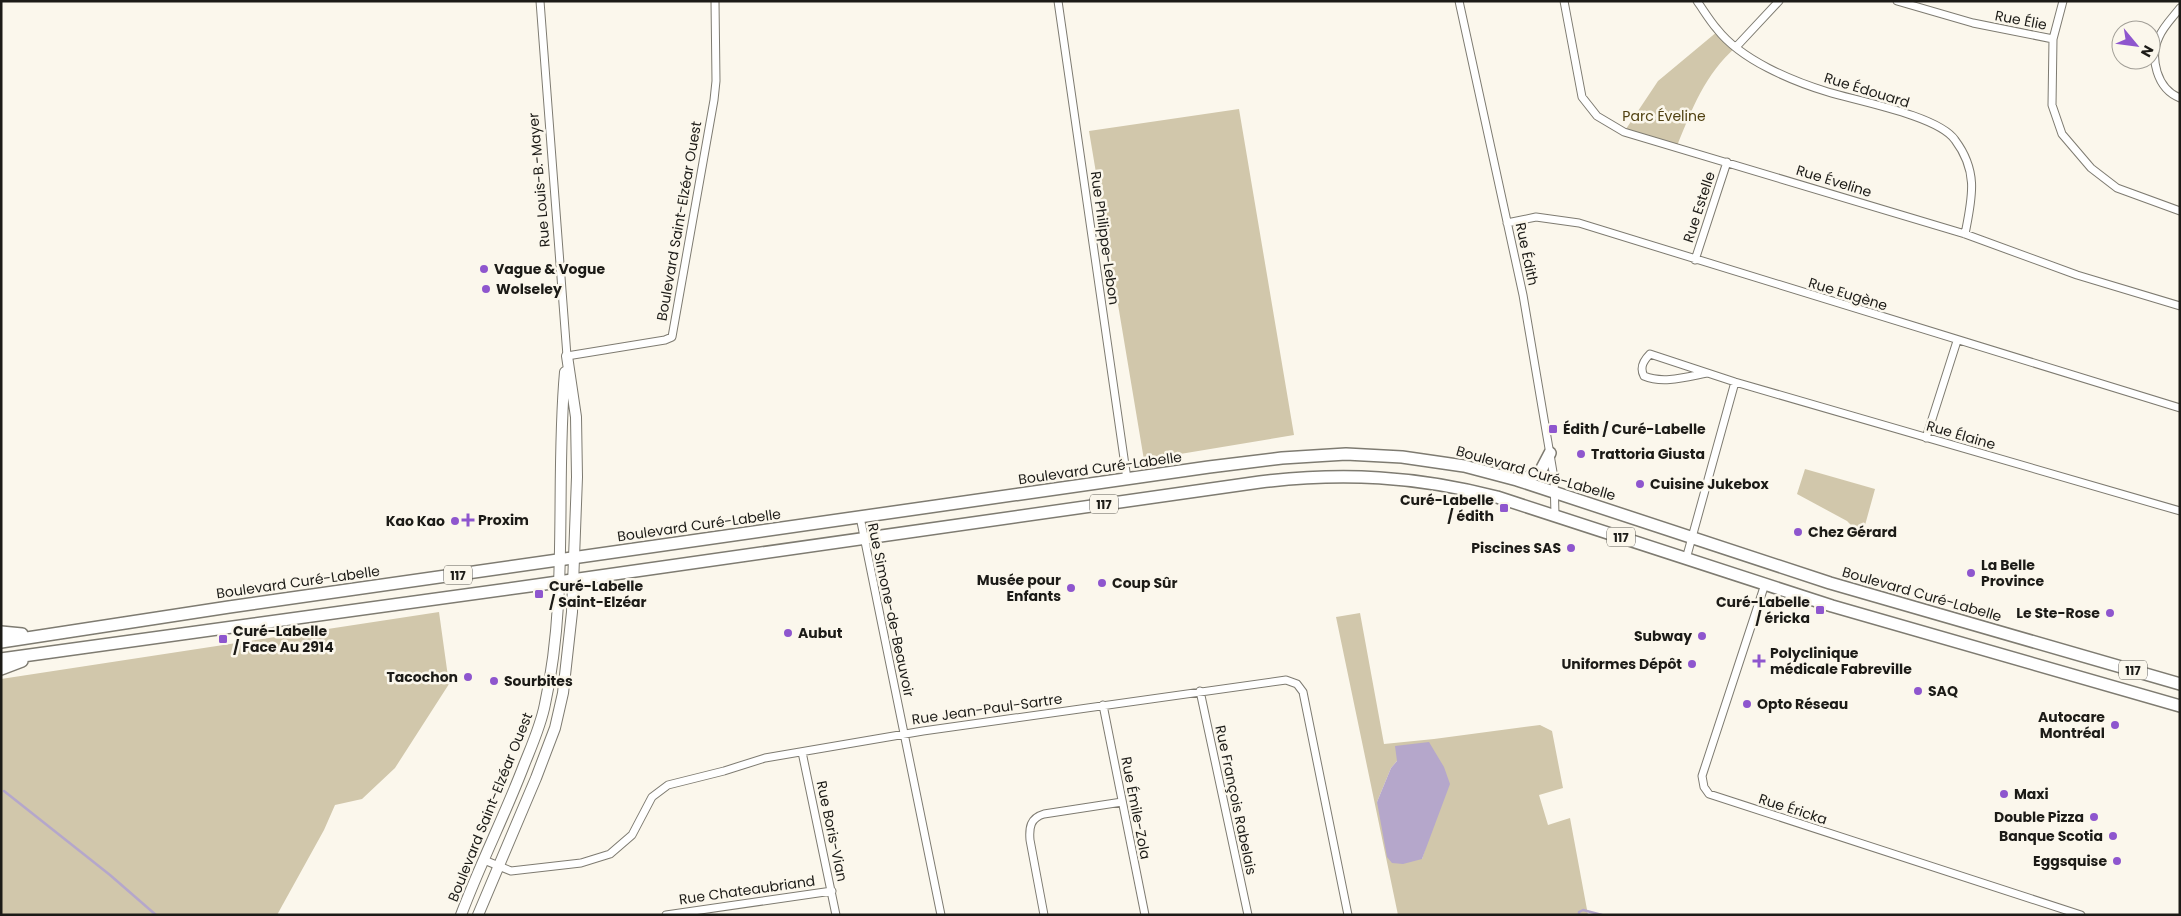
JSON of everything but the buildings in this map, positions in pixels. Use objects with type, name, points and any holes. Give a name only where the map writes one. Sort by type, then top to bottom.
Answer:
[{"type":"main road","points":[[1517,480],[1539,474],[1550,453]]},
{"type":"main road","name":"Boulevard Curé-Labelle","points":[[1,642],[1127,479],[1282,458],[1346,454],[1390,456],[1444,462],[1517,480],[1830,583],[2180,684]]},
{"type":"main road","name":"117","points":[[1,659],[574,580],[1260,482],[1327,475],[1391,477],[1441,483],[1497,497],[1832,606],[2180,706]]},
{"type":"main road","points":[[1,632],[38,636]]},
{"type":"main road","points":[[1,669],[40,654]]},
{"type":"street","name":"Rue Louis-B.-Mayer","points":[[540,1],[567,356],[576,417],[575,558]]},
{"type":"street","name":"Boulevard Saint-Elzéar Ouest","points":[[567,356],[666,340],[672,337],[714,100],[716,81],[715,1]]},
{"type":"street","name":"Rue Philippe-Lebon","points":[[1058,1],[1127,479]]},
{"type":"street","name":"Rue Édith","points":[[1460,1],[1523,294],[1550,453],[1555,492],[1555,515]]},
{"type":"street","name":"Rue Éveline","points":[[1564,1],[1582,97],[1597,116],[1624,132],[1965,234],[2078,275],[2180,306]]},
{"type":"street","name":"Rue Édouard","points":[[1697,1],[1718,31],[1736,48],[1766,67],[1826,92],[1908,114],[1940,127],[1955,139],[1972,172],[1973,191],[1965,234]]},
{"type":"street","points":[[1736,48],[1779,1]]},
{"type":"street","name":"Rue Élie","points":[[1897,1],[1973,23],[2053,39]]},
{"type":"street","points":[[2063,1],[2053,39],[2052,105],[2062,134],[2091,168],[2117,188],[2180,211]]},
{"type":"street","points":[[2180,8],[2159,37],[2154,55],[2156,68],[2165,88],[2180,98]]},
{"type":"street","name":"Rue Estelle","points":[[1695,260],[1728,162]]},
{"type":"street","name":"Rue Eugène","points":[[1507,223],[1536,217],[1579,223],[2180,408]]},
{"type":"street","points":[[1926,438],[1957,340]]},
{"type":"street","name":"Rue Élaine","points":[[1707,373],[1672,379],[1652,379],[1644,376],[1642,372],[1643,361],[1650,354],[1735,382],[2180,511]]},
{"type":"street","name":"Rue Louis-B.-Mayer","points":[[559,560],[560,420],[567,356]]},
{"type":"street","points":[[1686,559],[1735,382]]},
{"type":"street","name":"Rue Simone-de-Beauvoir","points":[[860,517],[941,915]]},
{"type":"street","name":"Boulevard Saint-Elzéar Ouest","points":[[478,915],[527,801],[557,721],[569,651],[575,558]]},
{"type":"street","name":"Boulevard Saint-Elzéar Ouest","points":[[461,915],[513,793],[542,716],[553,657],[559,560]]},
{"type":"street","name":"Rue Éricka","points":[[1765,584],[1702,776],[1704,787],[1709,794],[2081,915]]},
{"type":"street","name":"Rue Jean-Paul-Sartre","points":[[484,860],[511,871],[580,863],[610,854],[632,835],[652,797],[668,785],[724,771],[765,758],[904,734],[1289,680],[1300,686],[1348,915]]},
{"type":"street","name":"Rue François Rabelais","points":[[1200,691],[1248,915]]},
{"type":"street","name":"Rue Émile-Zola","points":[[1103,705],[1145,915]]},
{"type":"street","name":"Rue Boris-Vian","points":[[802,752],[836,915]]},
{"type":"street","points":[[1044,915],[1030,840],[1029,830],[1034,818],[1044,814],[1122,802]]},
{"type":"street","name":"Rue Chateaubriand","points":[[666,915],[832,891]]},
{"type":"green space","name":"Parc Éveline","points":[[1718,31],[1736,47],[1725,57],[1700,93],[1677,146],[1624,132],[1658,81]]},
{"type":"green space","points":[[1239,109],[1294,435],[1144,460],[1089,131]]},
{"type":"green space","points":[[1805,469],[1875,489],[1862,536],[1857,538],[1853,534],[1853,527],[1847,521],[1797,494]]},
{"type":"green space","points":[[439,612],[449,684],[395,768],[362,799],[335,805],[324,830],[277,915],[1,915],[1,679]]},
{"type":"green space","points":[[1360,613],[1384,744],[1540,725],[1552,731],[1563,788],[1539,795],[1548,825],[1570,818],[1588,915],[1398,915],[1336,617]],"holes":[[[1397,761],[1429,837],[1422,859],[1377,802],[1391,768]]]},
{"type":"shaded area","points":[[1429,742],[1444,767],[1450,784],[1422,859],[1403,864],[1392,863],[1387,857],[1377,802],[1391,768],[1397,761],[1395,746]]},
{"type":"waterway","points":[[4,791],[110,875],[156,915]]},
{"type":"waterway","points":[[1579,915],[1579,912],[1583,910],[1602,915]]},
{"type":"place","name":"Vague & Vogue","points":[[484,269]]},
{"type":"place","name":"Wolseley","points":[[486,289]]},
{"type":"place","name":"Édith / Curé-Labelle","points":[[1553,429]]},
{"type":"place","name":"Trattoria Giusta","points":[[1581,454]]},
{"type":"place","name":"Cuisine Jukebox","points":[[1640,484]]},
{"type":"place","name":"Curé-Labelle / édith","points":[[1504,508]]},
{"type":"place","name":"Proxim","points":[[468,520]]},
{"type":"place","name":"Kao Kao","points":[[455,521]]},
{"type":"place","name":"Chez Gérard","points":[[1798,532]]},
{"type":"place","name":"Piscines SAS","points":[[1571,548]]},
{"type":"place","name":"La Belle Province","points":[[1971,573]]},
{"type":"place","name":"Coup Sûr","points":[[1102,583]]},
{"type":"place","name":"Musée pour Enfants","points":[[1071,588]]},
{"type":"place","name":"Curé-Labelle / Saint-Elzéar","points":[[539,594]]},
{"type":"place","name":"Curé-Labelle / éricka","points":[[1820,610]]},
{"type":"place","name":"Le Ste-Rose","points":[[2110,613]]},
{"type":"place","name":"Aubut","points":[[788,633]]},
{"type":"place","name":"Subway","points":[[1702,636]]},
{"type":"place","name":"Curé-Labelle / Face Au 2914","points":[[223,639]]},
{"type":"place","name":"Polyclinique médicale Fabreville","points":[[1759,661]]},
{"type":"place","name":"Uniformes Dépôt","points":[[1692,664]]},
{"type":"place","name":"Tacochon","points":[[468,677]]},
{"type":"place","name":"Sourbites","points":[[494,681]]},
{"type":"place","name":"SAQ","points":[[1918,691]]},
{"type":"place","name":"Opto Réseau","points":[[1747,704]]},
{"type":"place","name":"Autocare Montréal","points":[[2115,725]]},
{"type":"place","name":"Maxi","points":[[2004,794]]},
{"type":"place","name":"Double Pizza","points":[[2094,817]]},
{"type":"place","name":"Banque Scotia","points":[[2113,836]]},
{"type":"place","name":"Eggsquise","points":[[2117,861]]}]
